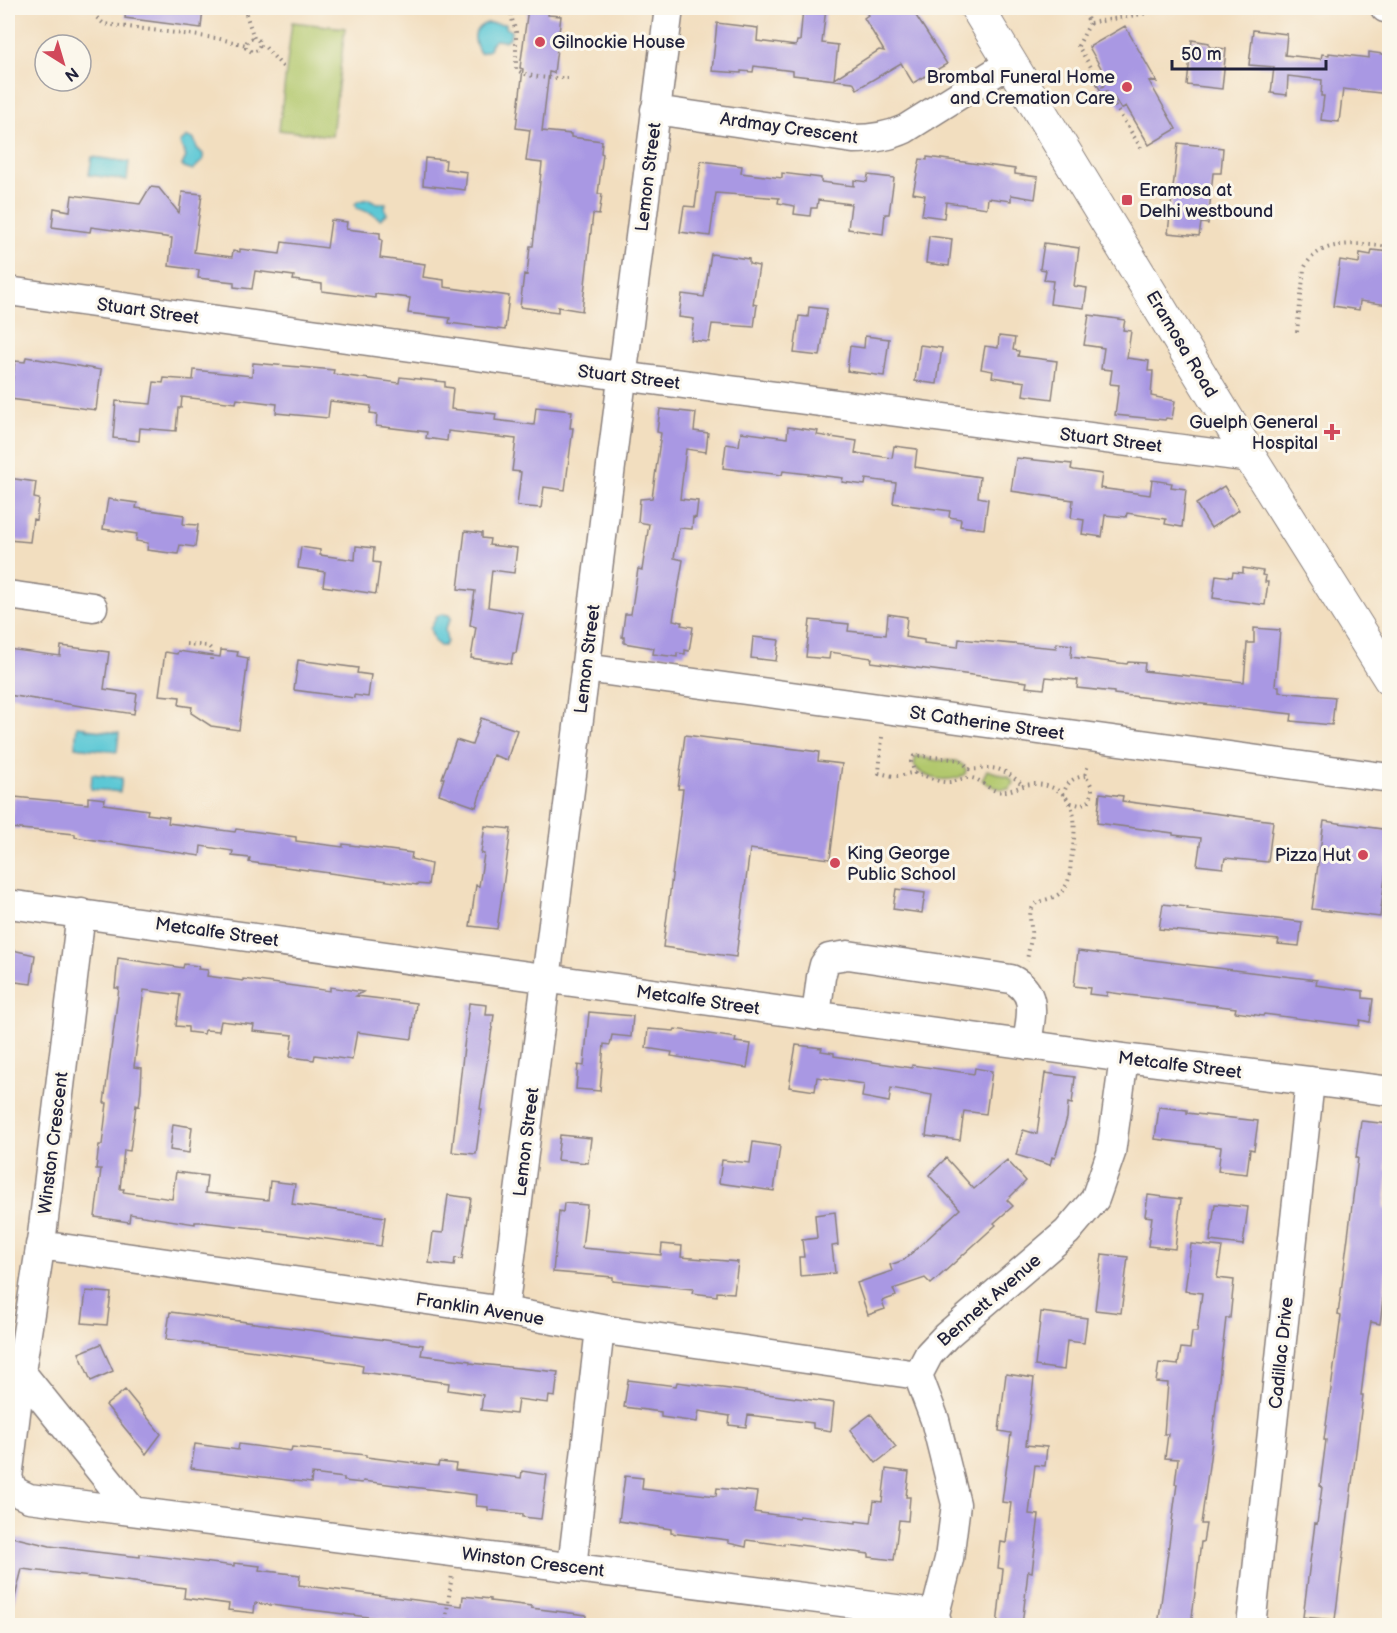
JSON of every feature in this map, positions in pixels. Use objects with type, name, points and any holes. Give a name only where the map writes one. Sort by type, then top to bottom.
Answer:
[{"type":"main road","name":"Eramosa Road","points":[[977,8],[1251,458],[1386,666]]},
{"type":"street","name":"Lemon Street","points":[[504,1311],[669,8]]},
{"type":"street","name":"Ardmay Crescent","points":[[656,111],[853,139],[880,138],[894,135],[905,129],[1010,63]]},
{"type":"street","name":"Stuart Street","points":[[8,291],[622,376],[1251,458]]},
{"type":"street","points":[[8,595],[93,607]]},
{"type":"street","name":"St Catherine Street","points":[[585,668],[1389,778]]},
{"type":"street","name":"Metcalfe Street","points":[[8,904],[1026,1045],[1389,1091]]},
{"type":"street","name":"Winston Crescent","points":[[81,913],[40,1245],[8,1478],[14,1491],[29,1498],[572,1567],[937,1620]]},
{"type":"street","points":[[816,1016],[824,965],[829,958],[848,955],[1011,979],[1023,986],[1031,1000],[1026,1045]]},
{"type":"street","name":"Bennett Avenue","points":[[918,1375],[929,1354],[946,1336],[1067,1232],[1095,1199],[1111,1153],[1124,1058]]},
{"type":"street","name":"Cadillac Drive","points":[[1251,1626],[1310,1081]]},
{"type":"street","name":"Franklin Avenue","points":[[40,1245],[504,1311],[600,1329],[918,1375]]},
{"type":"street","points":[[572,1567],[600,1329]]},
{"type":"street","points":[[21,1372],[132,1510]]},
{"type":"street","points":[[918,1375],[934,1420],[956,1504],[949,1560],[937,1620]]},
{"type":"path","points":[[90,8],[104,24],[216,38],[246,45],[252,52],[256,52],[260,46]]},
{"type":"path","points":[[244,8],[254,38],[258,40],[260,46]]},
{"type":"path","points":[[511,8],[516,32],[516,69],[530,75],[568,78]]},
{"type":"path","points":[[1081,8],[1090,23]]},
{"type":"path","points":[[1090,23],[1148,13]]},
{"type":"path","points":[[1090,23],[1078,46],[1141,148]]},
{"type":"path","points":[[246,45],[249,39],[254,38]]},
{"type":"path","points":[[260,46],[265,47],[285,68]]},
{"type":"path","points":[[1297,332],[1304,269],[1307,262],[1316,254],[1342,244],[1359,243],[1389,247]]},
{"type":"path","points":[[186,644],[208,646],[212,650],[211,660]]},
{"type":"path","points":[[882,737],[879,773],[897,776],[915,774],[936,781],[951,782],[969,778],[996,790],[1010,792],[1035,784],[1063,795],[1070,802],[1075,817],[1068,881],[1061,893],[1049,900],[1036,902],[1031,908],[1029,921],[1031,929],[1023,986]]},
{"type":"path","points":[[915,774],[911,762],[917,754],[936,759],[958,759],[969,769],[996,769],[1007,773],[1024,786]]},
{"type":"path","points":[[1085,777],[1088,764]]},
{"type":"path","points":[[969,769],[969,778]]},
{"type":"path","points":[[978,781],[983,769]]},
{"type":"path","points":[[1063,795],[1067,784],[1072,779],[1085,777]]},
{"type":"path","points":[[1070,802],[1080,805],[1089,801],[1093,793],[1092,785],[1085,777]]},
{"type":"path","points":[[445,1626],[452,1574]]},
{"type":"green space","points":[[292,22],[345,28],[332,136],[279,130]]},
{"type":"green space","points":[[916,756],[956,761],[963,765],[966,770],[965,774],[945,780],[930,777],[914,765]]},
{"type":"green space","points":[[987,770],[1009,777],[1014,783],[1009,789],[992,786],[982,780]]},
{"type":"water","points":[[487,23],[506,24],[506,28],[511,31],[510,38],[504,41],[495,40],[490,45],[490,50],[480,53],[475,35],[478,28]]},
{"type":"water","points":[[187,137],[194,139],[197,148],[203,154],[203,160],[193,170],[182,165],[186,157],[180,143]]},
{"type":"water","points":[[92,157],[129,162],[127,180],[89,175]]},
{"type":"water","points":[[369,199],[377,203],[386,203],[387,214],[380,219],[356,208],[355,204],[359,201]]},
{"type":"water","points":[[449,615],[451,618],[445,629],[447,642],[444,646],[440,646],[434,641],[430,628],[437,616]]},
{"type":"water","points":[[77,726],[119,733],[117,752],[75,747]]},
{"type":"water","points":[[92,774],[122,778],[120,792],[91,789]]},
{"type":"building","points":[[126,8],[203,8],[201,28],[125,18]]},
{"type":"building","points":[[528,8],[549,8],[548,15],[561,16],[554,73],[549,72],[542,131],[571,134],[571,137],[602,141],[601,153],[603,154],[598,194],[602,194],[599,215],[593,214],[582,311],[558,307],[558,312],[520,307],[524,274],[527,275],[530,246],[533,246],[542,163],[526,161],[530,130],[516,128],[523,69],[520,68]]},
{"type":"building","points":[[803,8],[826,8],[822,43],[838,45],[834,79],[879,50],[884,51],[864,18],[868,15],[863,8],[911,8],[947,64],[913,83],[901,63],[857,89],[853,82],[793,75],[793,71],[754,66],[753,72],[712,71],[717,23],[758,28],[757,41],[796,46],[797,41],[800,41]]},
{"type":"building","name":"Brombal Funeral Home and Cremation Care","points":[[1125,26],[1157,82],[1149,81],[1176,129],[1149,145],[1126,106],[1121,109],[1113,96],[1106,100],[1094,79],[1104,73],[1089,47]]},
{"type":"building","points":[[1253,30],[1287,34],[1285,55],[1321,59],[1322,54],[1329,55],[1329,53],[1369,58],[1369,52],[1389,55],[1389,94],[1343,89],[1339,122],[1321,120],[1324,96],[1321,96],[1322,80],[1288,76],[1287,95],[1271,93],[1274,67],[1249,65]]},
{"type":"building","points":[[1192,40],[1209,43],[1209,47],[1226,49],[1222,89],[1187,85]]},
{"type":"building","points":[[1178,143],[1223,148],[1221,173],[1213,173],[1208,224],[1201,223],[1199,236],[1168,233]]},
{"type":"building","points":[[927,157],[1015,169],[1015,174],[1038,177],[1035,199],[1011,195],[1011,201],[988,198],[987,208],[946,202],[944,218],[922,215],[925,195],[913,193],[920,159],[927,160]]},
{"type":"building","points":[[425,158],[446,160],[445,169],[467,172],[465,190],[423,185]]},
{"type":"building","points":[[701,161],[742,166],[741,173],[782,178],[782,173],[821,178],[821,182],[854,186],[854,180],[867,182],[868,175],[894,178],[889,214],[885,214],[883,234],[848,229],[851,204],[818,200],[817,208],[811,208],[810,216],[794,214],[795,206],[778,203],[779,198],[716,193],[710,236],[680,232],[684,206],[695,207]]},
{"type":"building","points":[[150,187],[159,188],[179,213],[182,192],[202,194],[194,252],[232,257],[233,251],[240,252],[240,249],[280,254],[282,242],[327,248],[331,220],[347,222],[346,229],[380,233],[382,240],[380,258],[425,264],[423,277],[444,280],[444,287],[509,296],[505,330],[449,323],[450,318],[408,313],[410,298],[375,294],[375,298],[322,291],[322,284],[293,280],[294,276],[255,271],[252,289],[234,287],[234,282],[198,278],[199,270],[169,266],[172,238],[91,227],[90,232],[52,227],[54,208],[70,211],[72,195],[140,204]]},
{"type":"building","points":[[929,236],[952,239],[949,266],[926,263]]},
{"type":"building","points":[[1044,243],[1079,248],[1074,286],[1087,288],[1084,308],[1050,304],[1053,281],[1044,280],[1046,270],[1040,269]]},
{"type":"building","points":[[1372,250],[1389,252],[1389,305],[1360,301],[1359,310],[1333,306],[1340,260],[1359,263],[1360,253],[1371,255]]},
{"type":"building","points":[[711,254],[749,259],[749,264],[759,266],[753,304],[757,305],[754,327],[712,324],[709,342],[691,340],[694,319],[679,317],[682,294],[704,297]]},
{"type":"building","points":[[809,307],[827,309],[820,356],[794,353],[799,316],[808,317]]},
{"type":"building","points":[[1089,315],[1125,320],[1123,330],[1131,331],[1127,358],[1149,361],[1148,371],[1153,371],[1151,396],[1175,401],[1172,419],[1115,415],[1119,385],[1110,384],[1112,370],[1101,369],[1104,348],[1084,345]]},
{"type":"building","points":[[865,336],[889,339],[884,376],[847,371],[850,346],[864,348]]},
{"type":"building","points":[[999,336],[1015,338],[1013,350],[1019,351],[1018,356],[1057,361],[1052,399],[1023,395],[1025,382],[992,377],[993,371],[981,369],[985,346],[998,348]]},
{"type":"building","points":[[920,345],[942,348],[937,384],[915,381]]},
{"type":"building","points":[[26,357],[101,370],[96,410],[10,399],[15,361],[25,362]]},
{"type":"building","points":[[253,363],[334,370],[333,374],[399,383],[400,377],[445,382],[445,387],[453,388],[451,409],[496,414],[495,420],[534,425],[536,407],[572,411],[570,428],[573,428],[565,490],[544,487],[541,508],[517,506],[521,472],[512,471],[516,439],[448,431],[447,441],[426,438],[427,432],[376,426],[377,414],[370,413],[371,406],[330,401],[328,418],[276,413],[277,404],[237,399],[236,403],[182,397],[181,408],[178,408],[176,431],[140,428],[139,441],[113,438],[116,401],[151,404],[154,382],[163,383],[164,378],[193,380],[194,370],[252,376]]},
{"type":"building","points":[[660,409],[696,413],[694,431],[708,433],[706,452],[686,449],[680,499],[698,501],[692,529],[679,528],[674,558],[683,560],[673,620],[682,622],[681,625],[693,627],[689,651],[685,650],[685,654],[677,653],[677,657],[653,654],[654,648],[624,643],[624,637],[622,637],[625,614],[631,614],[638,569],[642,570],[649,524],[638,522],[640,499],[652,498],[661,433],[657,432]]},
{"type":"building","points":[[788,427],[818,431],[817,435],[857,441],[855,453],[892,458],[894,446],[917,449],[915,467],[980,477],[978,497],[988,499],[984,529],[960,526],[961,519],[949,517],[950,511],[893,503],[896,483],[866,479],[865,485],[842,482],[843,478],[783,471],[782,475],[723,468],[726,444],[739,446],[741,432],[787,438]]},
{"type":"building","points":[[1016,458],[1072,464],[1071,469],[1074,470],[1102,474],[1100,488],[1150,495],[1152,480],[1172,483],[1171,487],[1186,489],[1182,527],[1165,524],[1166,519],[1127,513],[1126,517],[1105,515],[1102,537],[1082,534],[1084,520],[1071,518],[1073,500],[1011,491]]},
{"type":"building","points":[[8,478],[36,482],[34,498],[39,499],[30,542],[8,540]]},
{"type":"building","points":[[1224,486],[1239,510],[1211,528],[1196,504]]},
{"type":"building","points":[[108,499],[137,503],[136,508],[184,515],[183,524],[198,525],[195,547],[180,545],[178,554],[147,550],[148,543],[136,541],[137,534],[103,529]]},
{"type":"building","points":[[465,531],[482,533],[482,538],[490,539],[489,545],[517,548],[514,573],[492,570],[488,607],[523,613],[516,653],[513,653],[511,664],[471,658],[476,627],[470,625],[475,591],[458,589]]},
{"type":"building","points":[[356,546],[374,548],[373,562],[380,563],[376,594],[323,586],[325,572],[298,568],[301,547],[320,550],[320,555],[355,560]]},
{"type":"building","points":[[1243,568],[1263,571],[1262,575],[1266,576],[1265,582],[1268,582],[1265,605],[1213,598],[1216,575],[1232,577],[1233,572],[1243,573]]},
{"type":"building","points":[[888,614],[907,617],[905,637],[924,640],[924,643],[958,647],[959,639],[1056,648],[1056,643],[1072,645],[1071,657],[1127,664],[1128,662],[1145,663],[1144,671],[1244,682],[1247,643],[1254,643],[1254,628],[1280,630],[1275,686],[1279,686],[1279,692],[1335,697],[1332,725],[1291,721],[1292,714],[1077,688],[1078,680],[1046,677],[1044,689],[1026,687],[1027,682],[871,662],[872,658],[830,652],[829,659],[806,657],[810,620],[849,624],[848,631],[886,635]]},
{"type":"building","points":[[753,637],[779,640],[776,661],[751,658]]},
{"type":"building","points":[[61,646],[109,652],[104,689],[137,694],[134,714],[8,695],[8,649],[60,656]]},
{"type":"building","points":[[221,650],[238,652],[237,656],[248,658],[239,730],[211,726],[191,713],[192,707],[179,705],[180,697],[159,695],[165,652],[177,654],[178,651],[220,657]]},
{"type":"building","points":[[298,660],[358,668],[357,673],[371,675],[368,697],[354,695],[354,698],[294,690]]},
{"type":"building","points":[[481,718],[517,730],[507,760],[493,755],[476,807],[439,794],[444,778],[442,778],[456,740],[472,745]]},
{"type":"building","points":[[685,735],[819,752],[818,761],[842,764],[830,859],[750,849],[736,957],[663,947],[683,789],[678,789]]},
{"type":"building","points":[[1100,793],[1123,796],[1122,801],[1273,821],[1268,862],[1225,858],[1223,868],[1197,865],[1201,838],[1097,823]]},
{"type":"building","points":[[14,797],[88,804],[88,797],[105,799],[104,804],[148,810],[147,814],[169,817],[168,823],[296,837],[296,841],[343,847],[343,844],[412,853],[411,859],[431,864],[428,885],[249,862],[250,858],[232,856],[233,851],[201,846],[200,856],[75,837],[75,834],[10,828]]},
{"type":"building","points":[[1324,821],[1389,830],[1380,917],[1312,909]]},
{"type":"building","points":[[485,826],[511,829],[497,929],[470,926],[476,885],[479,886],[484,854],[481,853]]},
{"type":"building","points":[[896,889],[925,893],[922,913],[893,909]]},
{"type":"building","points":[[1163,904],[1188,907],[1187,909],[1302,922],[1299,946],[1278,944],[1279,940],[1159,929]]},
{"type":"building","points":[[8,949],[35,955],[31,984],[8,981]]},
{"type":"building","points":[[1078,951],[1317,980],[1316,985],[1363,991],[1363,998],[1373,999],[1370,1022],[1360,1020],[1359,1026],[1264,1014],[1263,1016],[1235,1012],[1236,1008],[1107,992],[1107,996],[1089,994],[1090,988],[1074,986]]},
{"type":"building","points":[[118,958],[183,968],[184,964],[199,966],[198,969],[208,970],[207,976],[330,991],[330,987],[363,992],[356,996],[416,1003],[412,1039],[357,1032],[352,1060],[315,1055],[314,1060],[290,1057],[293,1035],[253,1031],[254,1025],[221,1021],[219,1031],[205,1030],[204,1034],[188,1032],[188,1027],[176,1026],[180,995],[144,990],[134,1067],[142,1068],[139,1106],[136,1105],[130,1151],[124,1150],[120,1189],[124,1189],[123,1192],[172,1199],[176,1172],[207,1176],[205,1193],[268,1200],[270,1181],[295,1184],[292,1204],[385,1217],[381,1246],[264,1231],[264,1229],[201,1222],[195,1222],[195,1224],[130,1214],[129,1222],[95,1217],[101,1169],[96,1169],[99,1145],[102,1145],[107,1103],[104,1103],[119,988],[115,988]]},
{"type":"building","points":[[469,1003],[487,1005],[486,1015],[494,1015],[480,1109],[482,1109],[476,1154],[452,1152]]},
{"type":"building","points":[[589,1012],[633,1016],[631,1037],[612,1035],[610,1045],[604,1044],[600,1091],[576,1089],[578,1065],[584,1066]]},
{"type":"building","points":[[648,1029],[674,1031],[675,1029],[736,1038],[735,1042],[751,1044],[747,1068],[671,1056],[672,1052],[646,1048]]},
{"type":"building","points":[[796,1045],[822,1048],[821,1051],[834,1053],[834,1056],[912,1068],[912,1065],[974,1074],[975,1068],[992,1071],[986,1114],[964,1111],[960,1140],[926,1136],[932,1095],[891,1088],[889,1102],[862,1097],[864,1084],[817,1077],[815,1091],[789,1087]]},
{"type":"building","points":[[1045,1073],[1075,1077],[1072,1104],[1068,1103],[1067,1118],[1055,1158],[1052,1157],[1050,1165],[1016,1155],[1023,1130],[1037,1134]]},
{"type":"building","points":[[1159,1107],[1187,1110],[1187,1113],[1258,1121],[1254,1150],[1250,1149],[1247,1174],[1218,1171],[1221,1147],[1155,1139]]},
{"type":"building","points":[[1361,1121],[1389,1124],[1386,1170],[1389,1170],[1384,1208],[1389,1209],[1389,1251],[1380,1324],[1371,1322],[1368,1338],[1335,1620],[1303,1617],[1322,1487],[1320,1486],[1326,1440],[1324,1440],[1341,1316],[1338,1315]]},
{"type":"building","points":[[173,1124],[192,1127],[189,1153],[170,1150]]},
{"type":"building","points":[[560,1135],[591,1138],[588,1163],[557,1160]]},
{"type":"building","points":[[753,1142],[780,1146],[774,1191],[719,1183],[722,1160],[750,1163]]},
{"type":"building","points":[[946,1158],[974,1189],[1007,1160],[1026,1181],[1007,1200],[1013,1206],[994,1223],[996,1225],[931,1284],[925,1278],[893,1289],[896,1296],[882,1301],[885,1309],[868,1315],[857,1283],[892,1271],[890,1265],[904,1260],[960,1209],[929,1175]]},
{"type":"building","points":[[448,1195],[471,1198],[462,1259],[455,1258],[454,1266],[429,1263],[433,1232],[443,1233]]},
{"type":"building","points":[[1148,1195],[1181,1199],[1175,1249],[1148,1246],[1152,1217],[1145,1216]]},
{"type":"building","points":[[564,1203],[587,1205],[582,1248],[661,1255],[662,1244],[682,1246],[681,1257],[738,1262],[734,1293],[717,1292],[717,1296],[692,1293],[693,1289],[613,1281],[613,1277],[553,1272],[559,1211],[563,1212]]},
{"type":"building","points":[[1215,1204],[1248,1207],[1243,1245],[1210,1241]]},
{"type":"building","points":[[835,1212],[838,1245],[832,1246],[835,1273],[800,1276],[799,1257],[804,1257],[802,1240],[817,1238],[815,1215]]},
{"type":"building","points":[[1191,1244],[1222,1247],[1217,1278],[1234,1280],[1230,1318],[1226,1318],[1201,1524],[1206,1524],[1203,1542],[1201,1542],[1191,1626],[1158,1626],[1177,1484],[1175,1484],[1178,1459],[1165,1458],[1168,1434],[1164,1434],[1168,1383],[1156,1382],[1159,1363],[1178,1365],[1181,1348],[1190,1349],[1192,1332],[1197,1332],[1202,1293],[1185,1291]]},
{"type":"building","points":[[1102,1254],[1128,1257],[1121,1313],[1095,1310]]},
{"type":"building","points":[[86,1291],[111,1293],[107,1325],[82,1323]]},
{"type":"building","points":[[170,1312],[423,1345],[421,1355],[470,1361],[470,1363],[558,1372],[555,1397],[549,1396],[548,1403],[518,1399],[516,1414],[481,1410],[483,1395],[448,1390],[449,1383],[362,1372],[363,1366],[353,1364],[166,1339]]},
{"type":"building","points":[[1041,1312],[1087,1318],[1084,1343],[1067,1341],[1064,1370],[1035,1366]]},
{"type":"building","points":[[101,1344],[113,1371],[91,1381],[79,1353]]},
{"type":"building","points":[[1006,1374],[1034,1378],[1026,1445],[1047,1447],[1045,1466],[1035,1465],[1029,1514],[1039,1515],[1032,1572],[1028,1571],[1022,1626],[997,1626],[1003,1569],[998,1568],[1001,1542],[1006,1543],[1011,1503],[1002,1502],[1011,1433],[999,1431]]},
{"type":"building","points":[[628,1380],[676,1386],[677,1382],[834,1403],[831,1431],[813,1428],[813,1423],[748,1415],[746,1427],[729,1425],[730,1416],[699,1411],[697,1422],[661,1417],[661,1412],[624,1407]]},
{"type":"building","points":[[125,1390],[161,1434],[146,1454],[106,1405]]},
{"type":"building","points":[[871,1414],[896,1447],[876,1463],[850,1430]]},
{"type":"building","points":[[195,1444],[238,1450],[239,1444],[291,1451],[292,1447],[438,1466],[439,1462],[456,1464],[455,1470],[521,1478],[522,1471],[547,1475],[541,1519],[476,1506],[477,1495],[363,1481],[362,1483],[344,1481],[344,1478],[312,1474],[311,1483],[191,1468]]},
{"type":"building","points":[[886,1469],[909,1472],[906,1497],[910,1497],[908,1521],[899,1520],[894,1560],[869,1557],[869,1554],[784,1543],[784,1545],[747,1540],[746,1547],[728,1543],[728,1540],[671,1533],[671,1529],[619,1521],[625,1476],[643,1478],[642,1489],[673,1493],[673,1491],[716,1496],[717,1488],[757,1492],[754,1512],[871,1523],[874,1501],[882,1502]]},
{"type":"building","points":[[8,1536],[50,1546],[96,1552],[140,1557],[140,1554],[234,1566],[234,1563],[260,1566],[259,1570],[300,1575],[299,1585],[462,1606],[463,1596],[490,1599],[490,1601],[531,1606],[531,1608],[586,1615],[585,1626],[407,1626],[408,1622],[255,1603],[254,1613],[228,1610],[229,1604],[184,1598],[185,1588],[22,1569],[13,1605],[8,1604]]},
{"type":"place","name":"Gilnockie House","points":[[540,42]]},
{"type":"place","name":"Brombal Funeral Home and Cremation Care","points":[[1127,87]]},
{"type":"place","name":"Eramosa at Delhi westbound","points":[[1127,200]]},
{"type":"place","name":"Guelph General Hospital","points":[[1332,432]]},
{"type":"place","name":"Pizza Hut","points":[[1363,855]]},
{"type":"place","name":"King George Public School","points":[[835,863]]}]
